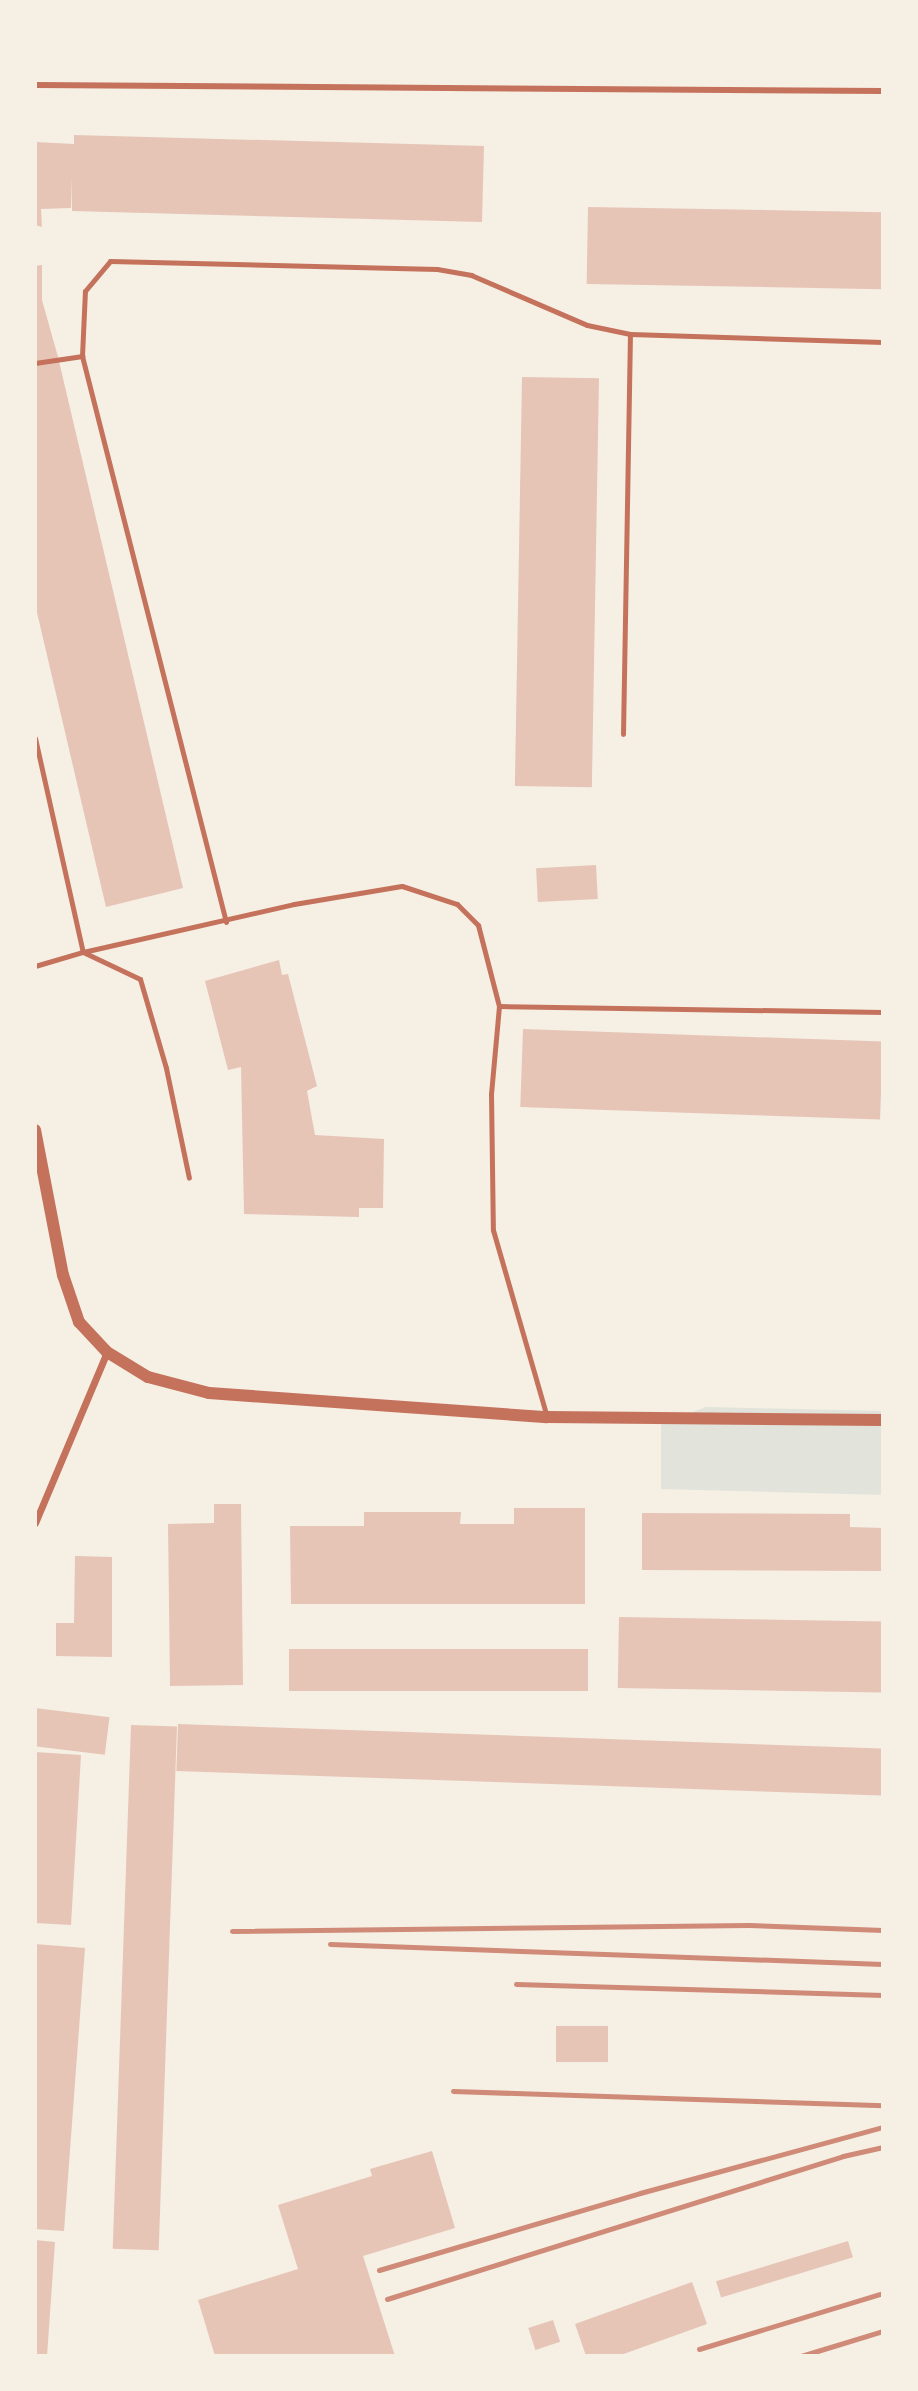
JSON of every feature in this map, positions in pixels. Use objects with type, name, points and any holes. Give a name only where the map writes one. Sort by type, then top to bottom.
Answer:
[{"type":"street","points":[[35,85],[883,91]]},
{"type":"street","points":[[35,1130],[63,1275],[79,1322],[107,1352],[148,1377],[209,1392],[547,1417],[883,1420]]},
{"type":"street","points":[[35,1523],[107,1352]]},
{"type":"lane","points":[[226,922],[82,356],[85,291],[110,261],[437,269],[471,275],[587,325],[630,334],[883,342]]},
{"type":"lane","points":[[623,734],[630,334]]},
{"type":"lane","points":[[35,363],[82,356]]},
{"type":"lane","points":[[35,738],[83,952]]},
{"type":"lane","points":[[35,966],[83,952],[226,922],[294,904],[402,886],[457,904],[478,925],[499,1006],[491,1094],[493,1230],[547,1417]]},
{"type":"lane","points":[[83,952],[140,979],[166,1068],[189,1178]]},
{"type":"lane","points":[[499,1006],[883,1012]]},
{"type":"shaded area","points":[[706,1407],[883,1411],[883,1495],[661,1489],[661,1424]]},
{"type":"building","points":[[74,135],[484,146],[482,222],[72,211],[72,178],[71,208],[41,209],[42,227],[35,225],[35,142],[74,144]]},
{"type":"building","points":[[588,207],[883,212],[882,289],[587,284]]},
{"type":"building","points":[[42,265],[42,300],[58,357],[183,888],[106,907],[35,604],[35,266]]},
{"type":"building","points":[[522,377],[599,378],[592,787],[515,786]]},
{"type":"building","points":[[596,865],[598,899],[538,902],[536,868]]},
{"type":"building","points":[[279,960],[282,975],[288,974],[317,1086],[307,1091],[315,1135],[384,1139],[383,1208],[359,1208],[359,1217],[244,1214],[241,1067],[228,1070],[205,981]]},
{"type":"building","points":[[523,1029],[883,1042],[880,1120],[520,1107]]},
{"type":"building","points":[[214,1504],[241,1504],[243,1685],[170,1686],[168,1524],[214,1523]]},
{"type":"building","points":[[514,1508],[585,1508],[585,1604],[291,1604],[290,1526],[364,1526],[364,1512],[461,1512],[460,1524],[514,1524]]},
{"type":"building","points":[[642,1513],[850,1514],[850,1527],[883,1528],[883,1571],[642,1570]]},
{"type":"building","points":[[75,1556],[112,1557],[112,1657],[56,1656],[56,1623],[74,1623]]},
{"type":"building","points":[[619,1617],[883,1622],[882,1693],[618,1688]]},
{"type":"building","points":[[289,1649],[588,1649],[588,1691],[289,1691]]},
{"type":"building","points":[[35,1708],[109,1717],[105,1755],[35,1746]]},
{"type":"building","points":[[178,1724],[883,1749],[881,1796],[176,1771]]},
{"type":"building","points":[[131,1725],[177,1727],[159,2250],[113,2249]]},
{"type":"building","points":[[35,1752],[81,1755],[71,1925],[35,1923]]},
{"type":"building","points":[[35,1944],[85,1948],[64,2231],[35,2229]]},
{"type":"building","points":[[556,2026],[608,2026],[608,2062],[556,2062]]},
{"type":"building","points":[[432,2151],[455,2228],[363,2256],[395,2356],[215,2356],[198,2300],[298,2269],[278,2205],[372,2176],[370,2169]]},
{"type":"building","points":[[35,2240],[55,2242],[47,2356],[35,2356]]},
{"type":"building","points":[[848,2241],[853,2257],[721,2298],[716,2281]]},
{"type":"building","points":[[692,2282],[707,2324],[618,2356],[586,2356],[575,2324]]},
{"type":"building","points":[[553,2320],[560,2342],[535,2350],[528,2328]]},
{"type":"railway","points":[[232,1931],[749,1925],[883,1930]]},
{"type":"railway","points":[[330,1944],[883,1964]]},
{"type":"railway","points":[[516,1984],[883,1995]]},
{"type":"railway","points":[[453,2091],[883,2105]]},
{"type":"railway","points":[[379,2270],[640,2193],[883,2127]]},
{"type":"railway","points":[[387,2299],[843,2156],[883,2147]]},
{"type":"railway","points":[[699,2349],[883,2293]]},
{"type":"railway","points":[[801,2356],[883,2331]]}]
